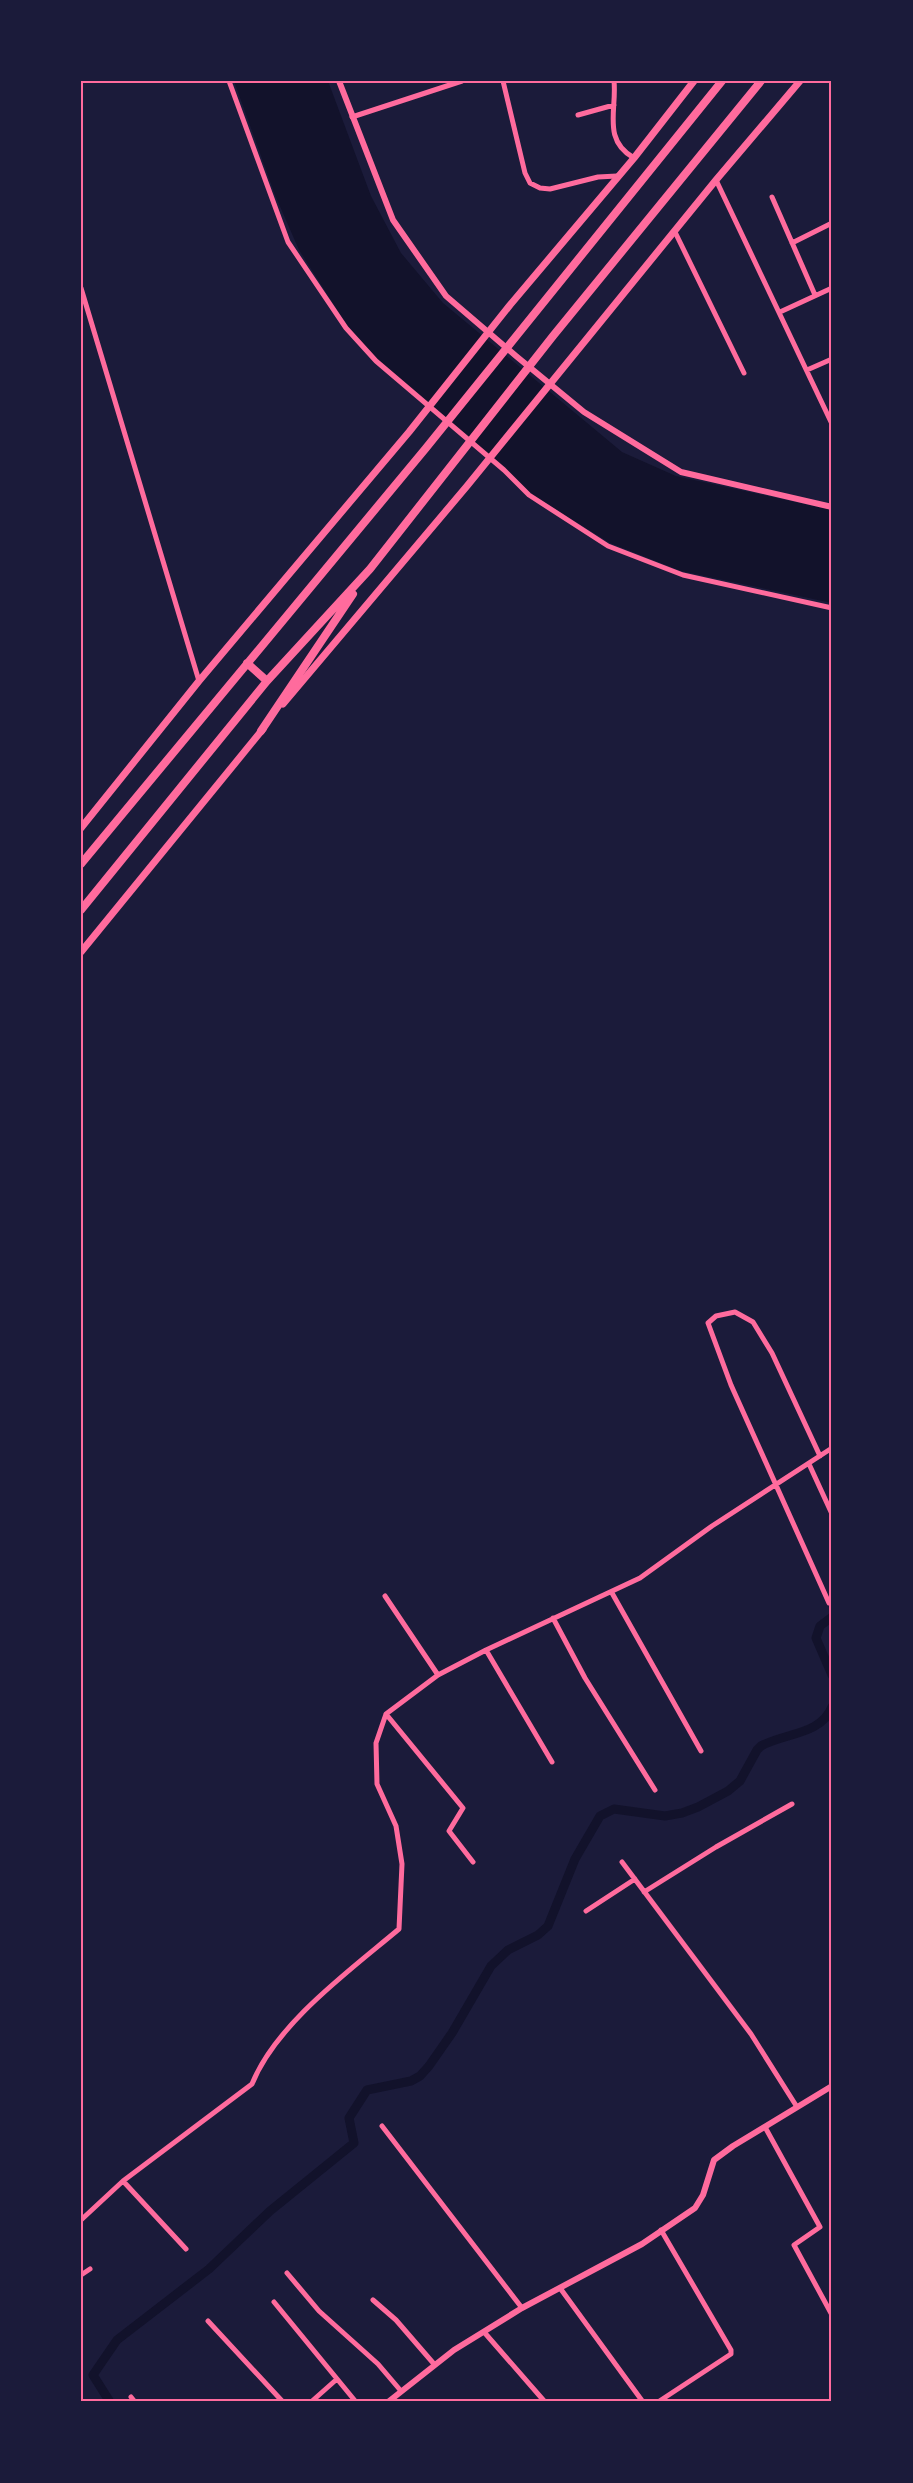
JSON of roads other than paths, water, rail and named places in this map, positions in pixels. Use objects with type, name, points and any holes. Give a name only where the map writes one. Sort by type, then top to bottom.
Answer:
[{"type":"main road","points":[[81,828],[199,681],[409,432],[510,305],[634,158],[694,81]]},
{"type":"main road","points":[[81,864],[426,448],[722,81]]},
{"type":"main road","points":[[261,730],[370,569],[553,336],[760,81]]},
{"type":"main road","points":[[81,952],[261,730],[467,486],[716,180],[800,81]]},
{"type":"main road","points":[[81,910],[267,681],[370,569]]},
{"type":"main road","points":[[247,663],[267,681]]},
{"type":"street","points":[[229,81],[288,242],[346,328],[376,361],[504,470],[529,495],[608,546],[683,575],[832,608]]},
{"type":"street","points":[[339,81],[393,220],[446,296],[584,412],[681,471],[832,507]]},
{"type":"street","points":[[352,117],[462,81]]},
{"type":"street","points":[[503,81],[525,173],[530,183],[540,188],[550,189],[598,177],[617,176]]},
{"type":"street","points":[[614,81],[615,135],[622,152],[634,158]]},
{"type":"street","points":[[578,115],[614,105]]},
{"type":"street","points":[[716,180],[832,424]]},
{"type":"street","points":[[772,197],[815,295]]},
{"type":"street","points":[[792,243],[832,223]]},
{"type":"street","points":[[675,232],[744,373]]},
{"type":"street","points":[[81,288],[199,681]]},
{"type":"street","points":[[780,312],[832,288]]},
{"type":"street","points":[[807,370],[832,359]]},
{"type":"street","points":[[820,1456],[772,1353],[753,1322],[735,1312],[716,1316],[708,1323],[731,1385],[829,1603]]},
{"type":"street","points":[[81,2220],[123,2181],[252,2084],[260,2064],[295,2020],[399,1929],[402,1864],[396,1826],[377,1784],[376,1743],[386,1714],[438,1675],[640,1578],[712,1527],[832,1448]]},
{"type":"street","points":[[809,1464],[832,1514]]},
{"type":"street","points":[[612,1593],[701,1751]]},
{"type":"street","points":[[385,1596],[438,1675]]},
{"type":"street","points":[[553,1618],[585,1678],[655,1790]]},
{"type":"street","points":[[486,1650],[552,1761]]},
{"type":"street","points":[[386,1714],[463,1808],[449,1831],[473,1862]]},
{"type":"street","points":[[644,1892],[716,1846],[792,1804]]},
{"type":"street","points":[[622,1862],[751,2034],[797,2107]]},
{"type":"street","points":[[586,1911],[635,1879]]},
{"type":"street","points":[[387,2402],[434,2364],[522,2308],[642,2244],[695,2208],[703,2195],[714,2160],[832,2086]]},
{"type":"street","points":[[382,2126],[522,2308]]},
{"type":"street","points":[[765,2127],[820,2227],[794,2245],[832,2315]]},
{"type":"street","points":[[123,2181],[186,2249]]},
{"type":"street","points":[[658,2402],[731,2354],[731,2350],[661,2230]]},
{"type":"street","points":[[81,2275],[90,2269]]},
{"type":"street","points":[[287,2273],[319,2311],[378,2364],[401,2391]]},
{"type":"street","points":[[560,2288],[643,2402]]},
{"type":"street","points":[[373,2300],[396,2320],[434,2364]]},
{"type":"street","points":[[274,2302],[356,2402]]},
{"type":"street","points":[[208,2321],[283,2402]]},
{"type":"street","points":[[484,2332],[545,2402]]},
{"type":"street","points":[[311,2402],[337,2379]]},
{"type":"waterway","points":[[832,1617],[820,1626],[816,1638],[832,1675]]},
{"type":"waterway","points":[[110,2402],[93,2375],[117,2340],[209,2269],[270,2211],[354,2143],[349,2118],[367,2090],[411,2081],[420,2076],[452,2033],[491,1966],[508,1950],[538,1935],[548,1926],[575,1859],[600,1816],[614,1809],[665,1816],[698,1807],[728,1791],[740,1781],[761,1746],[811,1728],[820,1723],[832,1707]]}]
